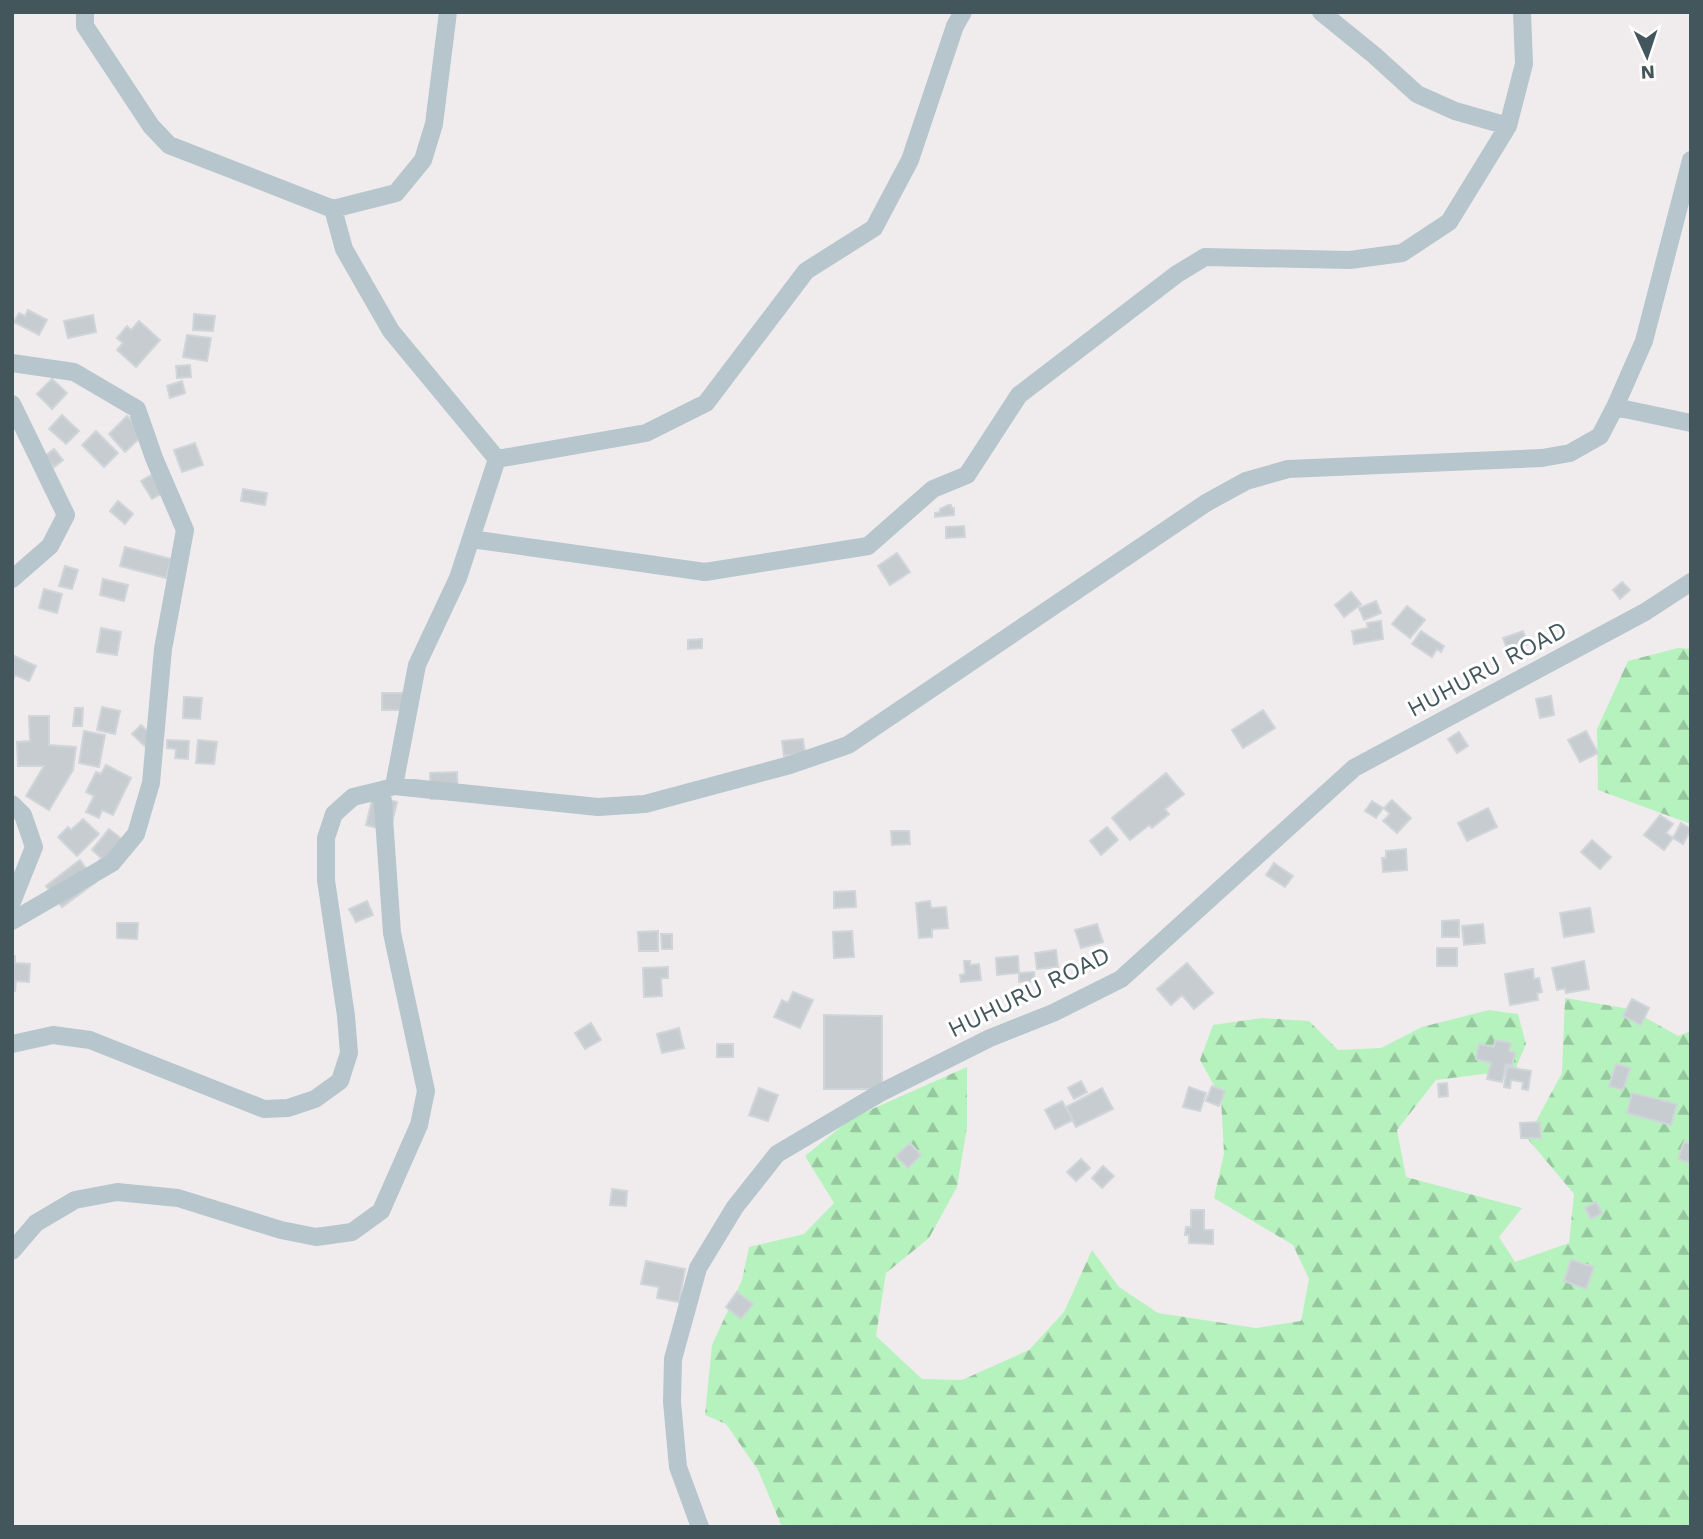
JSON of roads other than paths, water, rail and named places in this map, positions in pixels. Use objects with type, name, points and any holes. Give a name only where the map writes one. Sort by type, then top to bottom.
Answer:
[{"type":"street","points":[[85,12],[85,26],[150,125],[170,145],[333,209],[396,192],[424,160],[434,124],[448,12]]},
{"type":"street","points":[[497,460],[646,433],[706,402],[806,271],[874,228],[909,160],[955,26],[963,12]]},
{"type":"street","points":[[1321,12],[1417,94],[1455,110],[1508,126]]},
{"type":"street","points":[[471,539],[705,572],[867,546],[933,489],[967,475],[1019,395],[1177,274],[1205,257],[1350,260],[1402,253],[1449,222],[1508,126],[1524,64],[1521,12]]},
{"type":"street","points":[[12,1044],[53,1035],[90,1040],[264,1109],[288,1108],[315,1099],[340,1081],[349,1052],[326,880],[326,838],[334,814],[353,797],[388,788],[598,807],[645,804],[790,765],[848,745],[1206,503],[1246,481],[1288,469],[1542,458],[1570,453],[1600,436],[1644,341],[1691,160]]},
{"type":"street","points":[[333,209],[344,249],[391,331],[497,460]]},
{"type":"street","points":[[12,363],[74,372],[137,409],[184,530],[163,649],[151,783],[136,834],[112,863],[12,921]]},
{"type":"street","points":[[12,404],[66,515],[50,546],[12,579]]},
{"type":"street","points":[[1615,407],[1691,423]]},
{"type":"street","points":[[12,1251],[36,1223],[75,1200],[117,1192],[178,1198],[281,1230],[316,1237],[352,1232],[381,1211],[419,1125],[426,1091],[392,933],[388,788],[417,665],[458,578],[497,460]]},
{"type":"street","name":"HUHURU ROAD","points":[[700,1527],[678,1467],[672,1402],[673,1359],[698,1268],[735,1207],[777,1154],[905,1081],[990,1038],[1053,1013],[1121,979],[1353,768],[1645,612],[1691,582]]},
{"type":"street","points":[[12,804],[23,815],[34,847],[12,902]]}]
